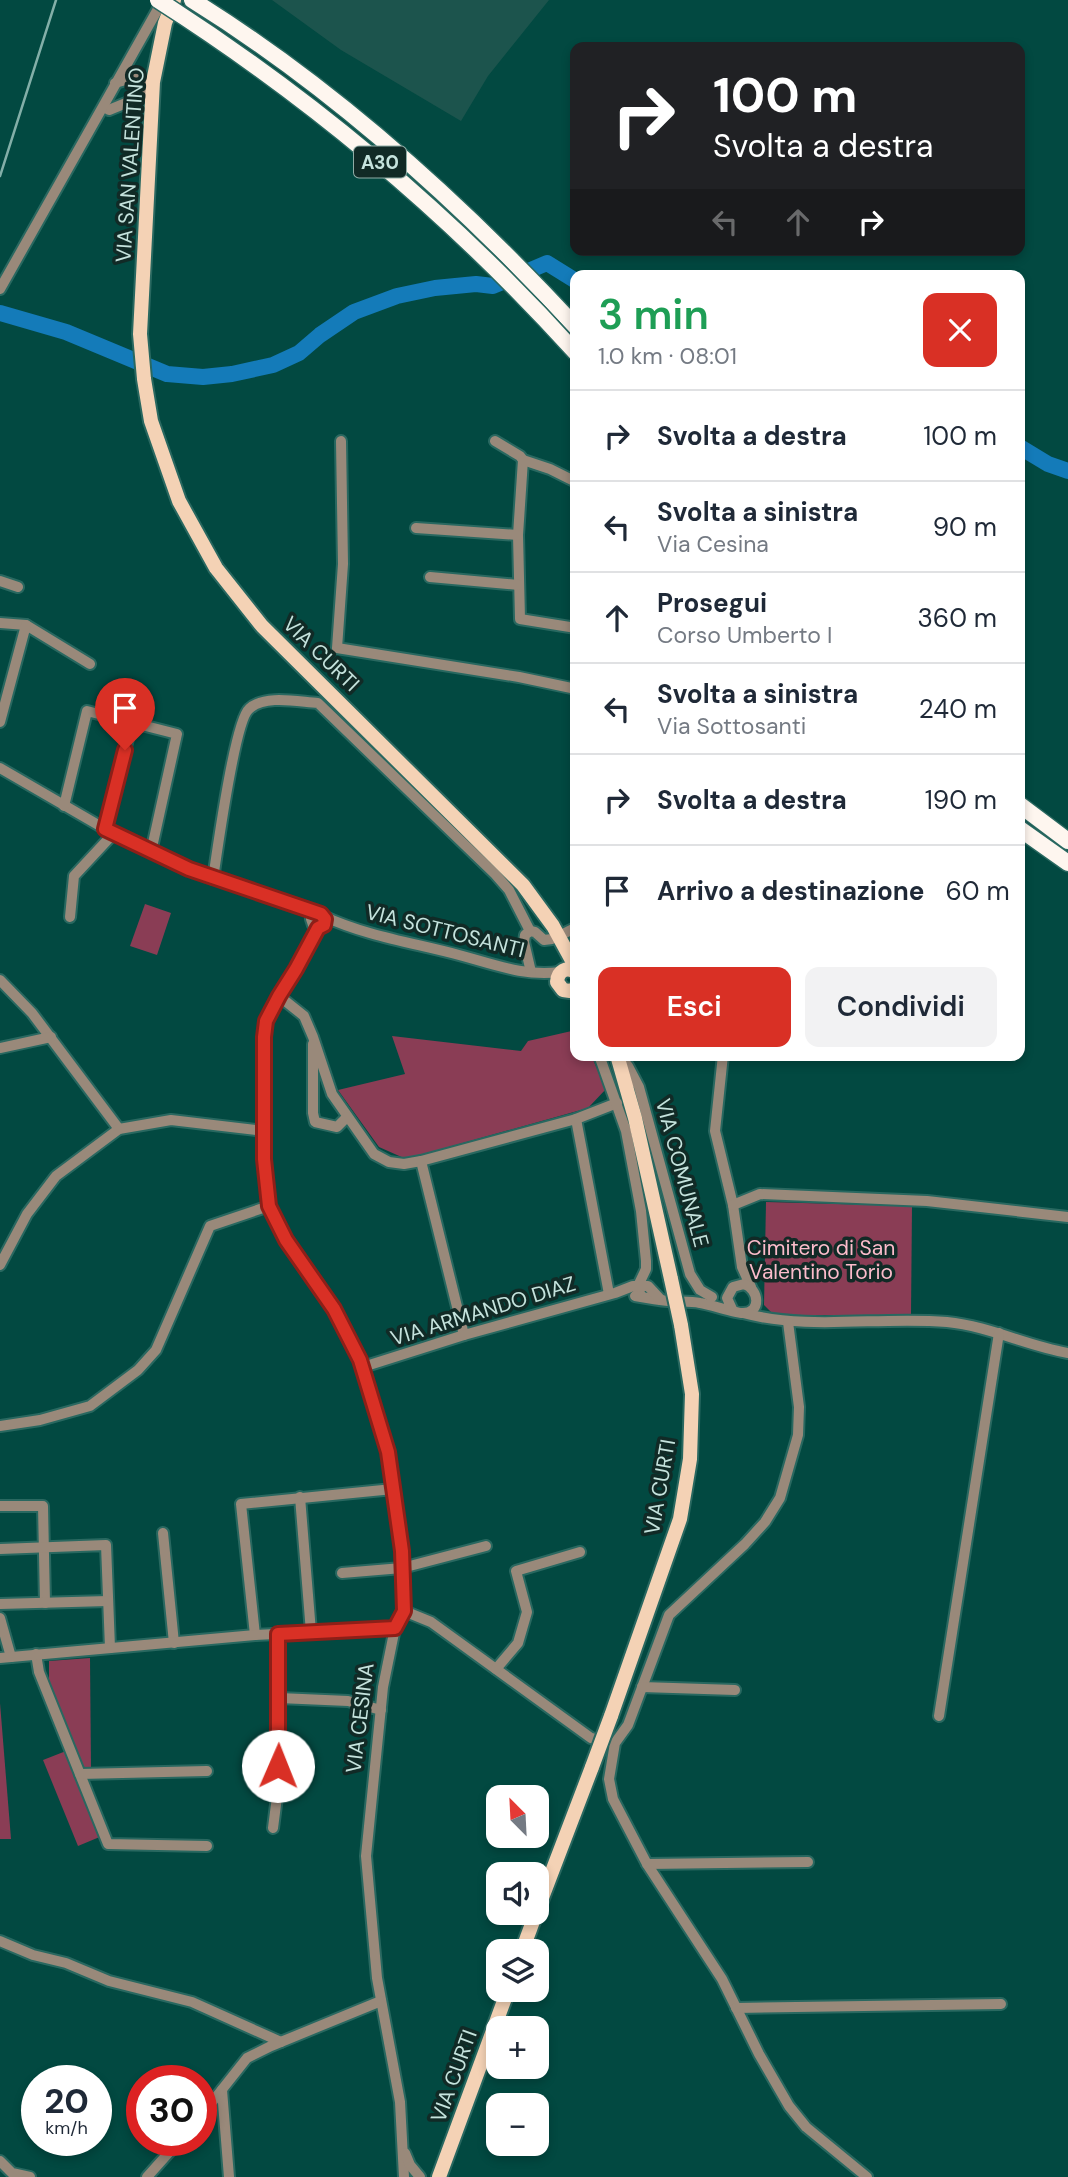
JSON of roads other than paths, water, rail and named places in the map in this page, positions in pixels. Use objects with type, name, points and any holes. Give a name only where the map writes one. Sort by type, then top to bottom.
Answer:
[{"type":"highway","name":"A30","points":[[160,0],[270,77],[394,173],[500,272],[570,347]]},
{"type":"highway","name":"A30","points":[[192,0],[299,75],[416,168],[512,260],[570,321]]},
{"type":"highway","points":[[1025,809],[1068,841]]},
{"type":"highway","points":[[1025,833],[1068,863]]},
{"type":"main road","name":"VIA SAN VALENTINO","points":[[140,334],[153,92],[165,23],[174,0]]},
{"type":"main road","name":"VIA CURTI","points":[[140,334],[151,421],[179,501],[216,568],[262,626],[523,885],[567,950],[569,981]]},
{"type":"main road","name":"VIA CURTI","points":[[549,1880],[611,1717],[680,1519],[690,1459],[692,1394],[681,1325],[620,1061]]},
{"type":"main road","name":"VIA CURTI","points":[[439,2177],[504,2002]]},
{"type":"main road","points":[[428,2177],[446,2161]]},
{"type":"street","name":"VIA SAN VALENTINO","points":[[0,289],[160,0]]},
{"type":"street","points":[[109,110],[153,92],[148,83],[141,79],[115,83]]},
{"type":"street","points":[[341,441],[342,565],[337,648],[570,687]]},
{"type":"street","points":[[495,441],[523,460],[570,479]]},
{"type":"street","points":[[523,460],[518,536],[520,620],[570,627]]},
{"type":"street","points":[[416,528],[518,536]]},
{"type":"street","points":[[430,577],[519,584]]},
{"type":"street","points":[[0,582],[18,587]]},
{"type":"street","points":[[0,623],[26,625],[90,664]]},
{"type":"street","points":[[0,722],[26,625]]},
{"type":"street","points":[[213,879],[241,722],[248,709],[267,701],[318,703],[495,874],[509,890],[530,931],[544,940],[552,939]]},
{"type":"street","points":[[64,806],[87,711],[177,734],[151,852]]},
{"type":"street","points":[[70,917],[74,876],[109,832],[132,723]]},
{"type":"street","name":"VIA SOTTOSANTI","points":[[0,768],[109,832],[213,879],[299,908],[317,921],[340,924],[508,969],[569,981]]},
{"type":"street","points":[[317,921],[296,969],[266,1021],[264,1159],[269,1206],[286,1240],[334,1309],[363,1367],[388,1452],[402,1568],[404,1611],[431,1622],[591,1738],[615,1743]]},
{"type":"street","points":[[530,931],[525,935],[524,942],[535,973]]},
{"type":"street","points":[[0,980],[33,1013],[119,1129]]},
{"type":"street","points":[[279,996],[304,1016],[331,1094],[374,1154],[389,1162],[404,1164],[421,1161],[576,1119],[617,1103]]},
{"type":"street","points":[[0,1048],[51,1037]]},
{"type":"street","points":[[313,1037],[315,1122],[337,1128],[347,1117]]},
{"type":"street","points":[[600,1061],[626,1131],[644,1232],[646,1269],[638,1285],[638,1292],[642,1297]]},
{"type":"street","name":"VIA COMUNALE","points":[[623,1061],[639,1087],[690,1274],[700,1290],[712,1297]]},
{"type":"street","points":[[722,1061],[715,1131],[733,1205],[742,1267],[767,1319]]},
{"type":"street","points":[[576,1119],[612,1293]]},
{"type":"street","points":[[0,1265],[27,1214],[56,1176],[119,1129],[171,1120],[264,1131]]},
{"type":"street","points":[[421,1161],[464,1335]]},
{"type":"street","points":[[733,1205],[760,1194],[927,1201],[1068,1217]]},
{"type":"street","points":[[0,1426],[40,1420],[90,1406],[138,1370],[156,1350],[210,1226],[269,1206]]},
{"type":"street","points":[[737,1311],[727,1298],[742,1267]]},
{"type":"street","points":[[696,1302],[744,1284],[751,1287]]},
{"type":"street","name":"VIA ARMANDO DIAZ","points":[[363,1367],[638,1285],[648,1286],[661,1300]]},
{"type":"street","name":"VIA ARMANDO DIAZ","points":[[612,1293],[696,1302]]},
{"type":"street","points":[[737,1311],[750,1311],[757,1301]]},
{"type":"street","points":[[696,1302],[788,1322],[949,1322],[1068,1353]]},
{"type":"street","points":[[788,1322],[799,1407],[798,1435],[780,1498],[765,1522],[745,1544],[669,1615],[628,1725],[615,1743],[609,1779],[613,1799],[647,1864],[722,1979],[789,2106],[806,2127],[867,2177]]},
{"type":"street","points":[[939,1716],[999,1334]]},
{"type":"street","points":[[255,1636],[242,1504],[393,1489]]},
{"type":"street","points":[[300,1497],[311,1632]]},
{"type":"street","points":[[0,1506],[43,1506],[45,1603]]},
{"type":"street","points":[[163,1533],[174,1643]]},
{"type":"street","points":[[0,1549],[106,1545],[110,1648]]},
{"type":"street","points":[[342,1573],[402,1568],[486,1546]]},
{"type":"street","points":[[496,1669],[518,1643],[527,1612],[516,1571],[580,1552]]},
{"type":"street","points":[[0,1604],[108,1601]]},
{"type":"street","name":"VIA CESINA","points":[[404,1611],[395,1628],[381,1710],[366,1856],[377,1978],[400,2102],[402,2146],[410,2165],[421,2177]]},
{"type":"street","points":[[0,1618],[6,1657],[278,1634],[395,1628]]},
{"type":"street","points":[[273,1828],[278,1788],[278,1634]]},
{"type":"street","points":[[36,1654],[39,1672],[108,1844],[207,1846]]},
{"type":"street","points":[[642,1687],[735,1690]]},
{"type":"street","points":[[279,1698],[348,1701],[381,1710]]},
{"type":"street","points":[[80,1774],[206,1771]]},
{"type":"street","points":[[647,1864],[808,1861]]},
{"type":"street","points":[[0,1941],[109,1981],[192,2002],[281,2042]]},
{"type":"street","points":[[217,2096],[247,2058],[381,2001]]},
{"type":"street","points":[[736,2008],[1001,2004]]},
{"type":"street","points":[[222,2090],[229,2177]]},
{"type":"street","points":[[402,2146],[404,2177]]},
{"type":"street","points":[[147,2177],[166,2156]]},
{"type":"street","points":[[0,2161],[12,2173],[30,2177]]},
{"type":"waterway","points":[[0,313],[66,332],[167,374],[203,377],[273,365],[299,353],[354,312],[397,296],[435,288],[476,284],[493,286],[547,263],[570,277]]},
{"type":"waterway","points":[[1025,450],[1048,464],[1068,471]]},
{"type":"railway","points":[[0,176],[56,0]]},
{"type":"park label","name":"Cimitero di San Valentino Torio","points":[[821,1260]]}]
